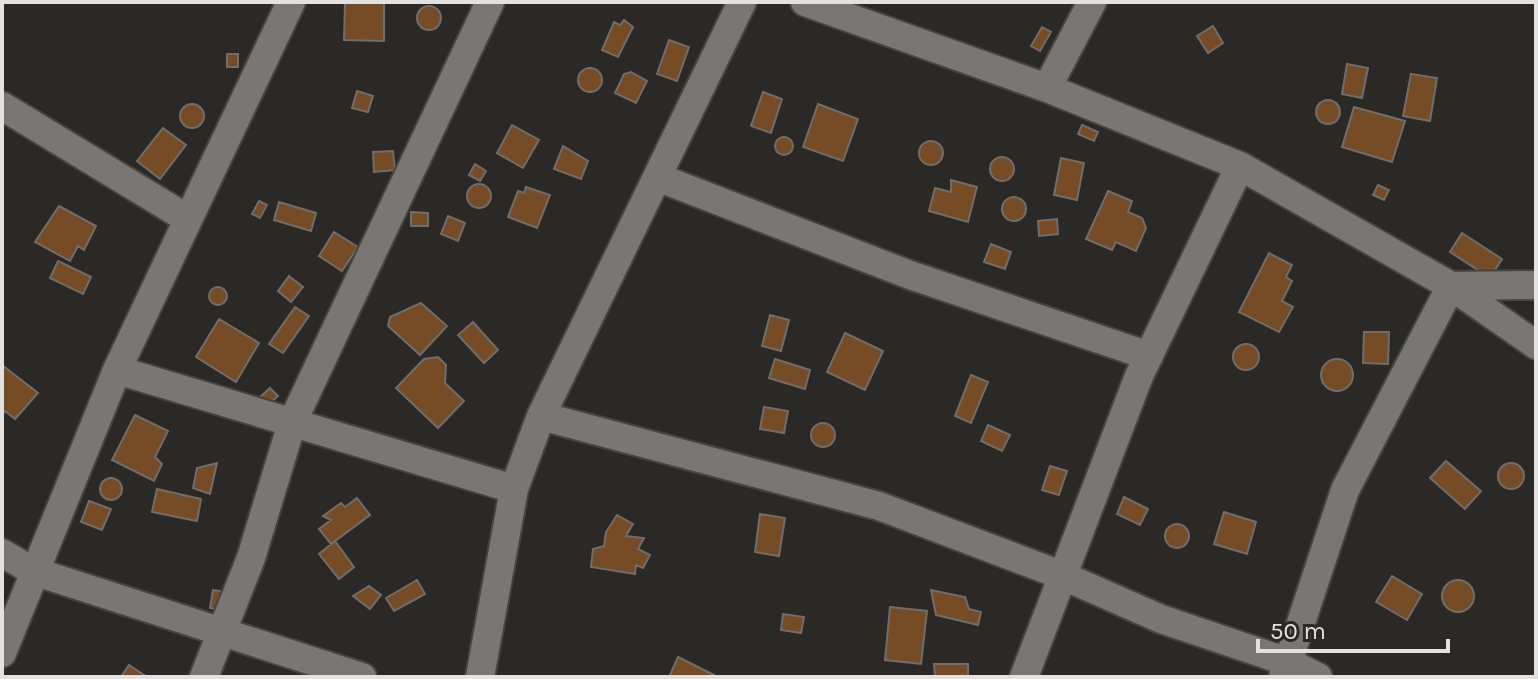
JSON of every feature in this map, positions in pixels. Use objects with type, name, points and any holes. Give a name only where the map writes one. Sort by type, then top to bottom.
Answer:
[{"type":"street","points":[[2,653],[117,370],[291,2]]},
{"type":"street","points":[[204,677],[251,558],[292,423],[490,2]]},
{"type":"street","points":[[480,677],[514,489],[541,416],[742,2]]},
{"type":"street","points":[[805,2],[1047,88],[1240,166],[1451,286],[1536,345]]},
{"type":"street","points":[[1047,88],[1092,2]]},
{"type":"street","points":[[2,106],[188,219]]},
{"type":"street","points":[[1024,677],[1061,575],[1149,356],[1240,166]]},
{"type":"street","points":[[657,177],[910,275],[1149,356]]},
{"type":"street","points":[[1451,286],[1536,285]]},
{"type":"street","points":[[1286,669],[1345,490],[1451,286]]},
{"type":"street","points":[[117,370],[514,489]]},
{"type":"street","points":[[541,416],[879,506],[1061,575],[1286,669],[1318,677]]},
{"type":"street","points":[[2,553],[33,571],[362,677]]},
{"type":"building","points":[[345,2],[384,2],[384,41],[344,40]]},
{"type":"building","points":[[429,6],[438,9],[441,18],[438,27],[429,30],[420,27],[417,18],[420,9]]},
{"type":"building","points":[[624,20],[633,27],[618,57],[602,50],[614,22],[620,25]]},
{"type":"building","points":[[1213,26],[1223,43],[1208,53],[1197,36]]},
{"type":"building","points":[[1042,27],[1051,32],[1040,51],[1031,46]]},
{"type":"building","points":[[669,40],[689,47],[677,81],[657,74]]},
{"type":"building","points":[[227,54],[238,54],[238,67],[227,67]]},
{"type":"building","points":[[1347,64],[1368,68],[1362,98],[1342,94]]},
{"type":"building","points":[[590,68],[601,75],[602,80],[595,91],[590,92],[579,85],[578,80],[585,69]]},
{"type":"building","points":[[631,72],[647,81],[636,103],[615,93],[624,74]]},
{"type":"building","points":[[1411,74],[1437,78],[1430,121],[1403,116]]},
{"type":"building","points":[[357,91],[373,96],[368,112],[352,108]]},
{"type":"building","points":[[763,92],[782,99],[771,133],[751,126]]},
{"type":"building","points":[[1328,100],[1337,103],[1340,112],[1337,121],[1328,124],[1319,121],[1316,112],[1319,103]]},
{"type":"building","points":[[192,104],[203,111],[204,116],[197,127],[192,128],[181,121],[180,116],[187,105]]},
{"type":"building","points":[[818,104],[858,119],[843,161],[803,147]]},
{"type":"building","points":[[1354,107],[1405,121],[1392,162],[1342,147]]},
{"type":"building","points":[[512,125],[539,140],[523,168],[497,153]]},
{"type":"building","points":[[1082,125],[1098,132],[1094,141],[1078,134]]},
{"type":"building","points":[[163,128],[186,145],[160,179],[137,161]]},
{"type":"building","points":[[784,137],[793,146],[784,155],[775,146]]},
{"type":"building","points":[[931,141],[940,144],[943,153],[940,162],[931,165],[922,162],[919,153],[922,144]]},
{"type":"building","points":[[563,146],[588,161],[581,179],[554,169]]},
{"type":"building","points":[[393,151],[395,170],[374,172],[373,152]]},
{"type":"building","points":[[1002,157],[1011,160],[1014,169],[1011,178],[1002,181],[993,178],[990,169],[993,160]]},
{"type":"building","points":[[1061,158],[1084,163],[1077,200],[1054,195]]},
{"type":"building","points":[[475,164],[486,171],[480,181],[469,175]]},
{"type":"building","points":[[951,180],[977,187],[968,222],[929,211],[935,188],[951,192]]},
{"type":"building","points":[[479,184],[488,187],[491,196],[488,205],[479,208],[470,205],[467,196],[470,187]]},
{"type":"building","points":[[1378,185],[1389,190],[1384,200],[1373,195]]},
{"type":"building","points":[[526,187],[550,195],[537,228],[508,217],[518,191],[524,193]]},
{"type":"building","points":[[1108,191],[1132,201],[1128,212],[1142,218],[1146,228],[1136,251],[1116,242],[1112,250],[1086,239]]},
{"type":"building","points":[[1014,197],[1023,200],[1026,209],[1023,218],[1014,221],[1005,218],[1002,209],[1005,200]]},
{"type":"building","points":[[259,201],[267,205],[260,218],[252,214]]},
{"type":"building","points":[[279,202],[316,213],[311,231],[274,220]]},
{"type":"building","points":[[59,206],[96,226],[84,250],[78,246],[70,261],[35,242]]},
{"type":"building","points":[[411,212],[428,213],[428,226],[411,226]]},
{"type":"building","points":[[448,216],[465,223],[458,241],[441,234]]},
{"type":"building","points":[[1057,219],[1058,234],[1039,236],[1038,221]]},
{"type":"building","points":[[334,232],[358,247],[342,271],[319,256]]},
{"type":"building","points":[[1462,233],[1502,259],[1490,278],[1450,252]]},
{"type":"building","points":[[991,244],[1011,252],[1005,269],[984,262]]},
{"type":"building","points":[[1269,253],[1292,265],[1286,277],[1292,281],[1282,301],[1293,307],[1279,332],[1239,312]]},
{"type":"building","points":[[58,261],[91,277],[83,294],[50,278]]},
{"type":"building","points":[[289,276],[303,287],[291,302],[278,291]]},
{"type":"building","points":[[214,287],[222,287],[227,296],[225,303],[214,305],[209,300],[209,292]]},
{"type":"building","points":[[421,303],[447,326],[420,355],[388,326],[390,317]]},
{"type":"building","points":[[295,307],[309,316],[283,353],[269,344]]},
{"type":"building","points":[[770,315],[789,320],[781,351],[762,346]]},
{"type":"building","points":[[219,319],[259,343],[236,382],[196,357]]},
{"type":"building","points":[[473,322],[498,350],[484,363],[458,335]]},
{"type":"building","points":[[1364,332],[1389,332],[1388,364],[1363,363]]},
{"type":"building","points":[[845,333],[883,351],[865,390],[827,372]]},
{"type":"building","points":[[1246,344],[1255,348],[1259,357],[1255,366],[1246,370],[1237,366],[1233,357],[1237,348]]},
{"type":"building","points":[[438,357],[446,365],[445,383],[464,401],[438,428],[396,388],[424,359]]},
{"type":"building","points":[[775,359],[810,370],[805,389],[769,378]]},
{"type":"building","points":[[1337,359],[1348,364],[1353,375],[1348,386],[1337,391],[1326,386],[1321,375],[1326,364]]},
{"type":"building","points":[[2,365],[38,393],[15,419],[5,411],[2,415]]},
{"type":"building","points":[[971,375],[988,382],[971,423],[955,416]]},
{"type":"building","points":[[270,388],[278,396],[265,407],[258,399]]},
{"type":"building","points":[[764,407],[788,411],[784,433],[760,429]]},
{"type":"building","points":[[135,415],[168,431],[155,457],[162,464],[154,481],[112,460]]},
{"type":"building","points":[[823,423],[832,426],[835,435],[832,444],[823,447],[814,444],[811,435],[814,426]]},
{"type":"building","points":[[988,425],[1010,435],[1002,451],[981,441]]},
{"type":"building","points":[[1446,461],[1481,491],[1465,509],[1430,478]]},
{"type":"building","points":[[217,463],[210,494],[193,488],[197,468]]},
{"type":"building","points":[[1511,463],[1520,467],[1524,476],[1520,485],[1511,489],[1502,485],[1498,476],[1502,467]]},
{"type":"building","points":[[1050,466],[1067,471],[1059,495],[1042,490]]},
{"type":"building","points":[[111,478],[119,481],[122,489],[119,497],[111,500],[103,497],[100,489],[103,481]]},
{"type":"building","points":[[157,489],[201,499],[197,521],[152,512]]},
{"type":"building","points":[[1124,497],[1148,509],[1140,525],[1117,514]]},
{"type":"building","points":[[357,498],[370,515],[331,544],[319,529],[331,520],[323,516],[341,503],[345,507]]},
{"type":"building","points":[[89,501],[111,509],[102,530],[81,522]]},
{"type":"building","points":[[1224,512],[1256,522],[1247,554],[1214,544]]},
{"type":"building","points":[[760,514],[785,518],[779,556],[755,552]]},
{"type":"building","points":[[617,515],[633,524],[626,536],[644,538],[638,549],[650,555],[643,568],[636,565],[635,574],[591,567],[593,549],[604,546],[606,532]]},
{"type":"building","points":[[1177,524],[1186,527],[1189,536],[1186,545],[1177,548],[1168,545],[1165,536],[1168,527]]},
{"type":"building","points":[[335,541],[354,567],[339,579],[319,554]]},
{"type":"building","points":[[1392,576],[1422,594],[1407,620],[1376,602]]},
{"type":"building","points":[[417,580],[425,594],[394,611],[386,598]]},
{"type":"building","points":[[1458,580],[1470,584],[1474,596],[1470,608],[1458,612],[1446,608],[1442,596],[1446,584]]},
{"type":"building","points":[[369,586],[381,595],[370,609],[353,596]]},
{"type":"building","points":[[213,590],[226,592],[223,610],[210,608]]},
{"type":"building","points":[[931,590],[965,597],[969,609],[981,612],[978,625],[936,615]]},
{"type":"building","points":[[890,607],[927,611],[921,664],[885,660]]},
{"type":"building","points":[[783,614],[804,617],[801,633],[781,630]]},
{"type":"building","points":[[678,657],[714,675],[713,677],[669,677]]},
{"type":"building","points":[[934,664],[968,664],[968,677],[935,677]]},
{"type":"building","points":[[129,665],[147,677],[121,677]]}]
